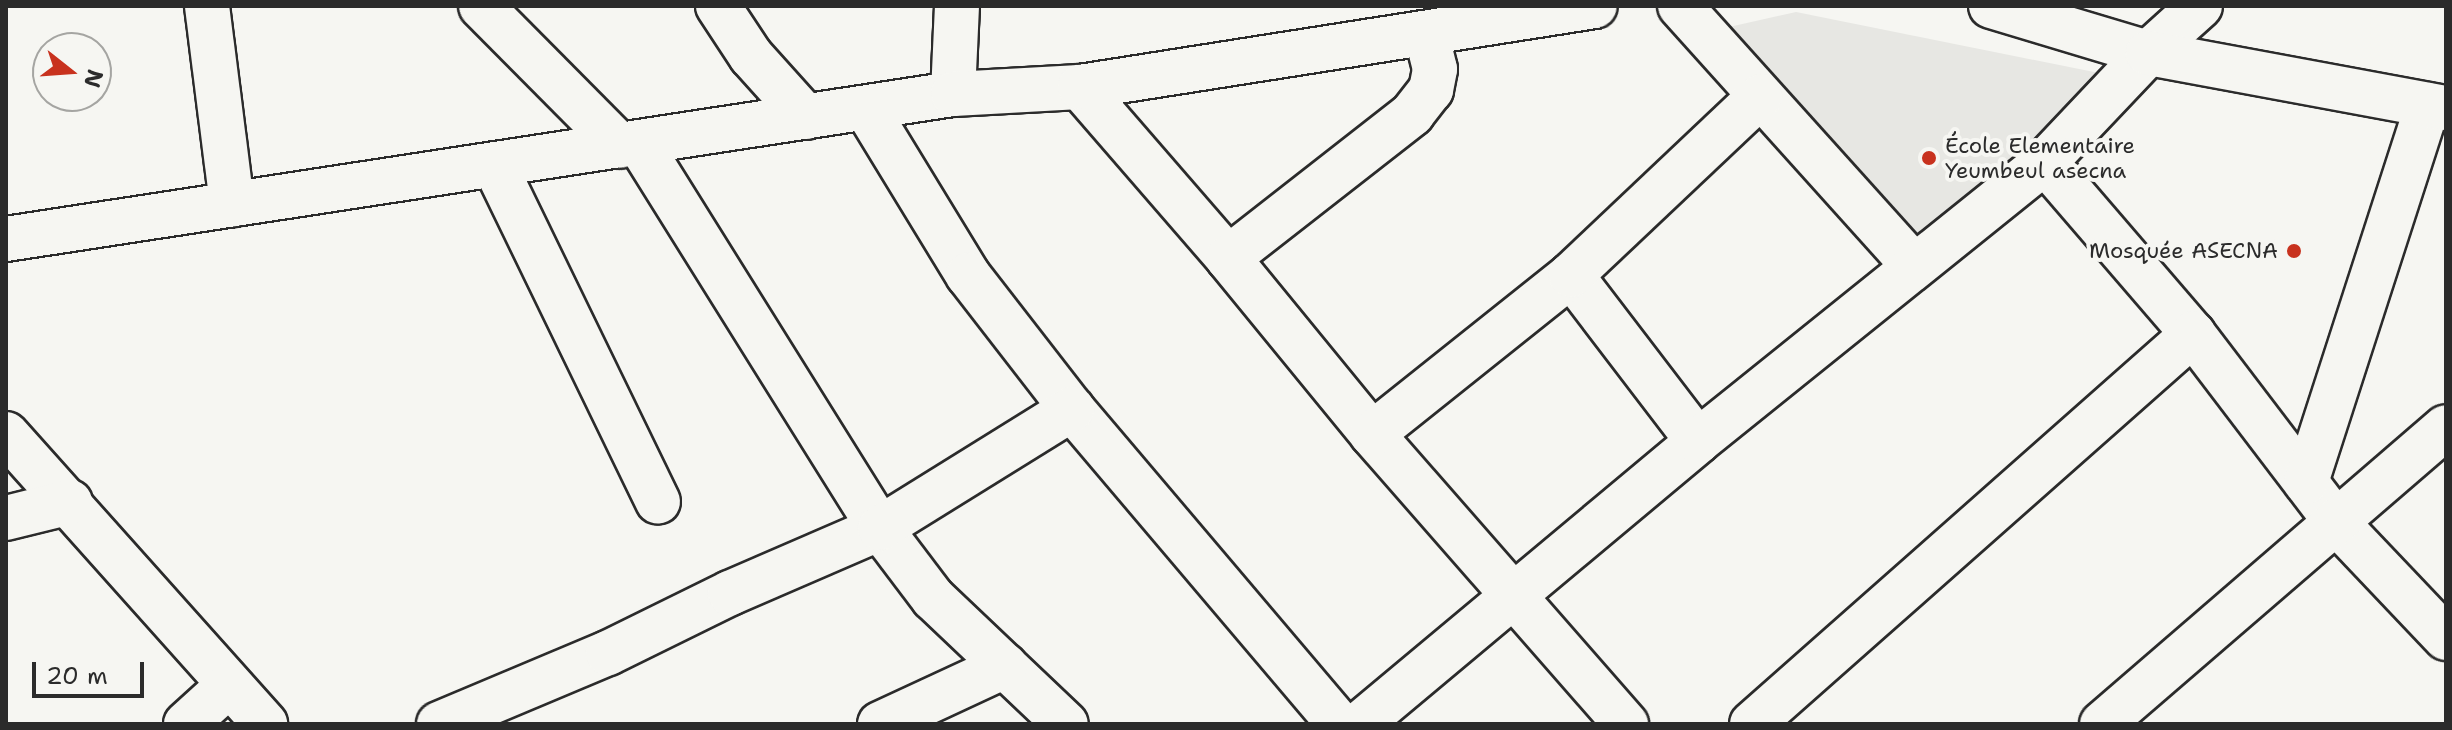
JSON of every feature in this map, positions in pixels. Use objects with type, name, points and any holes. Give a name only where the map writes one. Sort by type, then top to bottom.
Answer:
[{"type":"street","points":[[207,6],[232,204]]},
{"type":"street","points":[[481,6],[630,144],[880,528],[933,598],[1066,724]]},
{"type":"street","points":[[718,6],[751,56],[806,117]]},
{"type":"street","points":[[953,94],[957,6]]},
{"type":"street","points":[[6,239],[953,94],[1080,87],[1595,6]]},
{"type":"street","points":[[1680,6],[1913,265]]},
{"type":"street","points":[[1991,6],[2148,53],[2437,106],[2306,482]]},
{"type":"street","points":[[1360,724],[1698,441],[1913,265],[2045,162],[2148,53],[2200,6]]},
{"type":"street","points":[[1228,258],[1412,114],[1431,90],[1435,69],[1426,33]]},
{"type":"street","points":[[1080,87],[1228,258],[1372,434],[1516,594],[1626,724]]},
{"type":"street","points":[[1372,434],[1571,275],[1760,96]]},
{"type":"street","points":[[866,108],[968,275],[1072,409],[1339,724]]},
{"type":"street","points":[[2045,162],[2193,334],[2336,522],[2446,638]]},
{"type":"street","points":[[495,166],[658,501]]},
{"type":"street","points":[[1571,275],[1698,441]]},
{"type":"street","points":[[1752,724],[2193,334]]},
{"type":"street","points":[[439,724],[608,653],[730,593],[880,528],[1072,409]]},
{"type":"street","points":[[2102,724],[2446,427]]},
{"type":"street","points":[[6,434],[70,502],[265,724]]},
{"type":"street","points":[[6,518],[70,502]]},
{"type":"street","points":[[880,724],[1005,666]]},
{"type":"street","points":[[186,724],[229,685]]},
{"type":"shaded area","name":"École Elementaire Yeumbeul asecna","points":[[1796,12],[2109,75],[1917,240],[1729,27]]},
{"type":"place","name":"École Elementaire Yeumbeul asecna","points":[[1929,158]]},
{"type":"place","name":"Mosquée ASECNA","points":[[2294,251]]}]
